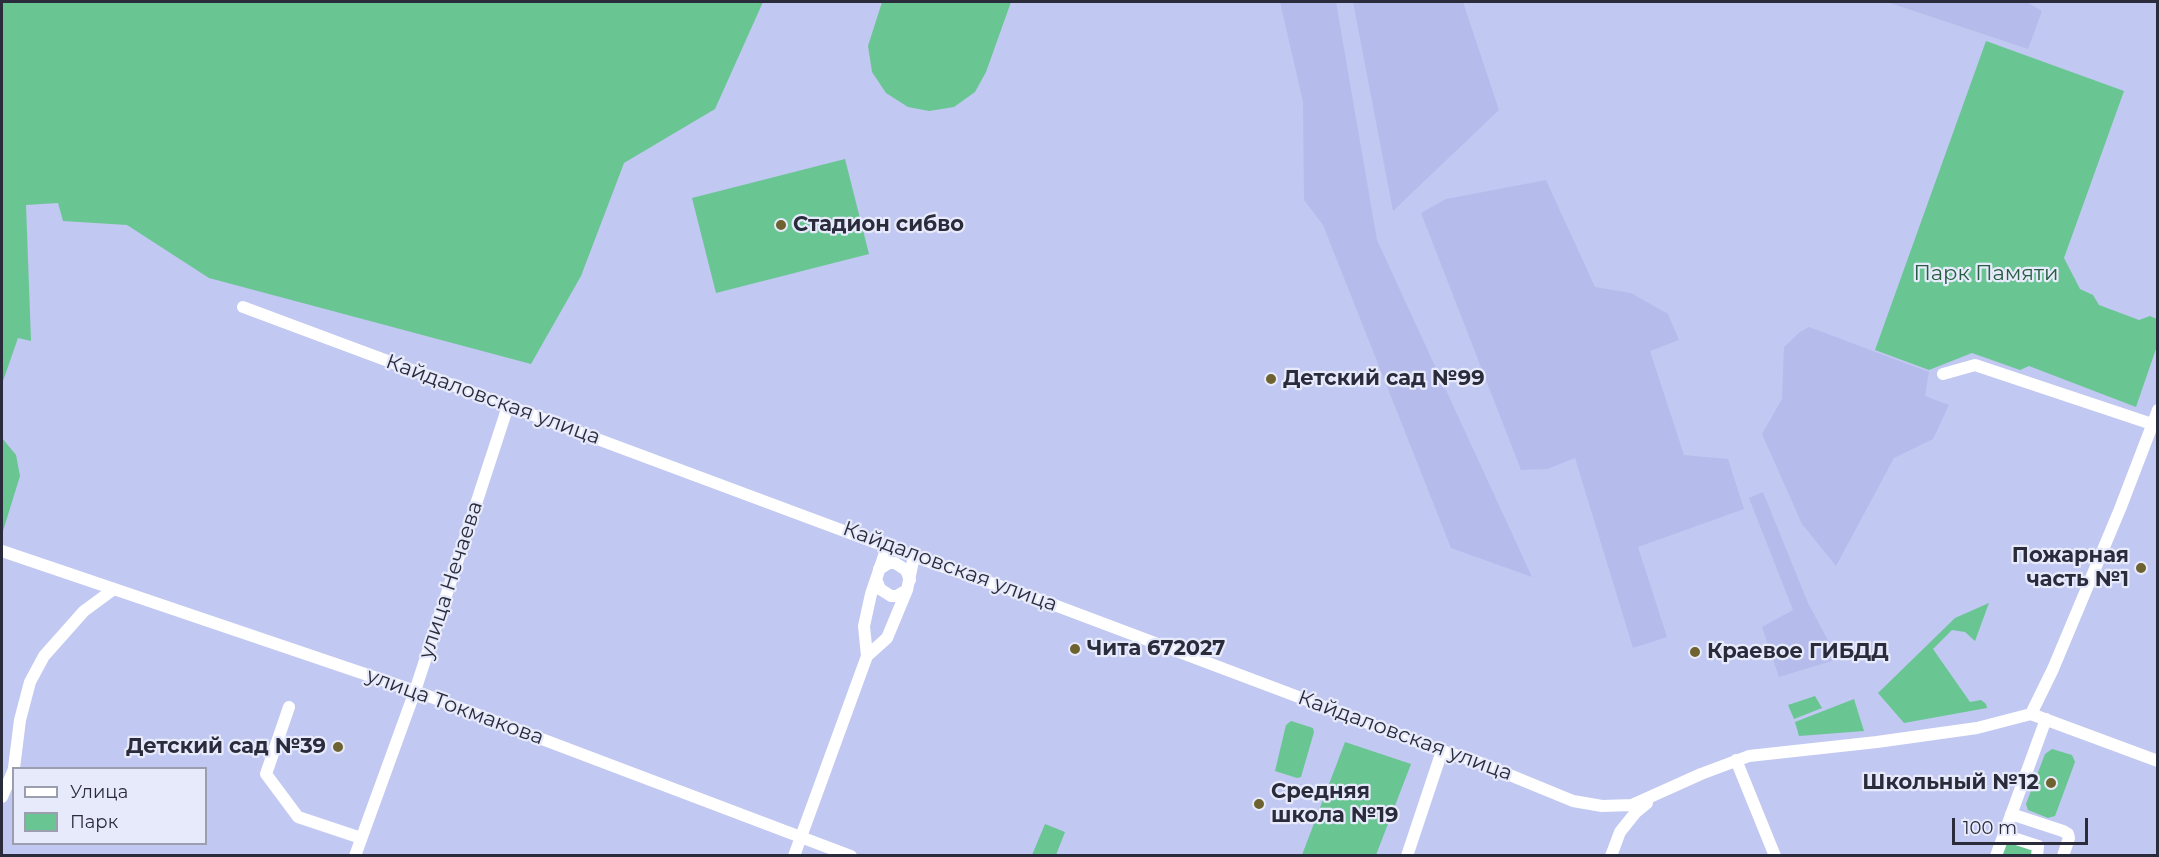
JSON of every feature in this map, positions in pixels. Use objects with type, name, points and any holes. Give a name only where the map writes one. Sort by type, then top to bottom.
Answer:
[{"type":"street","name":"Кайдаловская улица","points":[[243,307],[914,556],[1057,606],[1442,751],[1510,774],[1573,801],[1617,806],[1632,805],[1658,795]]},
{"type":"street","points":[[1942,374],[1975,365],[2155,425]]},
{"type":"street","name":"улица Нечаева","points":[[355,855],[415,691],[508,406]]},
{"type":"street","points":[[2031,714],[2053,669],[2121,509],[2155,425],[2157,410]]},
{"type":"street","points":[[794,855],[867,656],[864,626],[877,574],[887,546]]},
{"type":"street","name":"улица Токмакова","points":[[2,551],[415,691],[850,855]]},
{"type":"street","points":[[867,656],[887,638],[909,585],[914,556]]},
{"type":"street","points":[[877,574],[889,563],[895,563],[906,570],[909,585]]},
{"type":"street","points":[[877,574],[880,589],[891,596],[897,596],[909,585]]},
{"type":"street","points":[[14,767],[20,720],[33,676],[44,656],[84,612],[114,589]]},
{"type":"street","points":[[289,706],[266,774],[298,817],[361,838]]},
{"type":"street","points":[[1611,855],[1620,832],[1636,812],[1658,795],[1736,760],[1763,753],[1877,742],[1977,728],[2031,714],[2157,761]]},
{"type":"street","points":[[1996,855],[2046,719]]},
{"type":"street","points":[[1407,855],[1442,751]]},
{"type":"street","points":[[1736,760],[1775,855]]},
{"type":"street","points":[[2,797],[12,774]]},
{"type":"street","points":[[2011,814],[2068,834],[2069,838],[2063,855]]},
{"type":"street","points":[[2004,835],[2038,846],[2037,855]]},
{"type":"shaded area","points":[[1280,2],[1336,2],[1377,240],[1532,577],[1451,548],[1323,225],[1304,200],[1303,102]]},
{"type":"shaded area","points":[[1353,2],[1463,2],[1499,110],[1393,211]]},
{"type":"shaded area","points":[[1887,2],[2027,2],[2042,11],[2028,49]]},
{"type":"shaded area","points":[[1546,180],[1595,287],[1631,293],[1668,314],[1679,340],[1650,351],[1684,455],[1728,459],[1744,509],[1638,547],[1667,637],[1633,648],[1575,458],[1547,469],[1521,470],[1421,213],[1446,199]]},
{"type":"shaded area","points":[[1809,327],[1929,372],[1925,396],[1949,405],[1933,439],[1894,458],[1836,566],[1802,524],[1762,434],[1782,399],[1784,347]]},
{"type":"shaded area","points":[[1763,492],[1808,603],[1838,659],[1779,677],[1762,627],[1793,610],[1749,498]]},
{"type":"green space","points":[[2,2],[763,2],[715,109],[624,163],[581,276],[531,364],[209,278],[127,225],[63,221],[58,203],[26,205],[31,341],[18,338],[2,384]]},
{"type":"green space","points":[[882,2],[1011,2],[986,72],[975,92],[954,107],[929,111],[908,107],[886,93],[872,72],[868,46]]},
{"type":"green space","name":"Парк Памяти","points":[[1986,41],[2124,91],[2064,258],[2080,289],[2093,295],[2099,305],[2139,320],[2150,316],[2157,319],[2157,346],[2136,407],[2029,366],[2020,370],[1972,353],[1929,370],[1875,350]]},
{"type":"green space","points":[[845,159],[869,254],[716,293],[692,198]]},
{"type":"green space","points":[[2,438],[16,455],[20,476],[3,531]]},
{"type":"green space","points":[[1989,603],[1975,641],[1965,632],[1952,630],[1933,649],[1970,702],[1981,700],[1987,708],[1904,723],[1878,693],[1955,618]]},
{"type":"green space","points":[[1815,696],[1822,708],[1794,719],[1788,705]]},
{"type":"green space","points":[[1854,699],[1864,731],[1799,736],[1795,722]]},
{"type":"green space","points":[[1291,721],[1313,728],[1314,732],[1301,777],[1297,778],[1275,771],[1286,725]]},
{"type":"green space","points":[[1345,742],[1411,764],[1376,855],[1302,855]]},
{"type":"green space","name":"Школьный №12","points":[[2052,749],[2072,755],[2075,762],[2055,816],[2048,818],[2028,810],[2026,804],[2045,754]]},
{"type":"green space","points":[[1045,824],[1065,832],[1056,855],[1032,855]]},
{"type":"green space","points":[[2005,840],[2034,847],[2035,855],[1999,856]]},
{"type":"place","name":"Стадион сибво","points":[[781,225]]},
{"type":"place","name":"Детский сад №99","points":[[1271,379]]},
{"type":"place","name":"Пожарная часть №1","points":[[2141,568]]},
{"type":"place","name":"Чита 672027","points":[[1075,649]]},
{"type":"place","name":"Краевое ГИБДД","points":[[1695,652]]},
{"type":"place","name":"Детский сад №39","points":[[338,747]]},
{"type":"place","name":"Школьный №12","points":[[2051,783]]},
{"type":"place","name":"Средняя школа №19","points":[[1259,804]]}]
